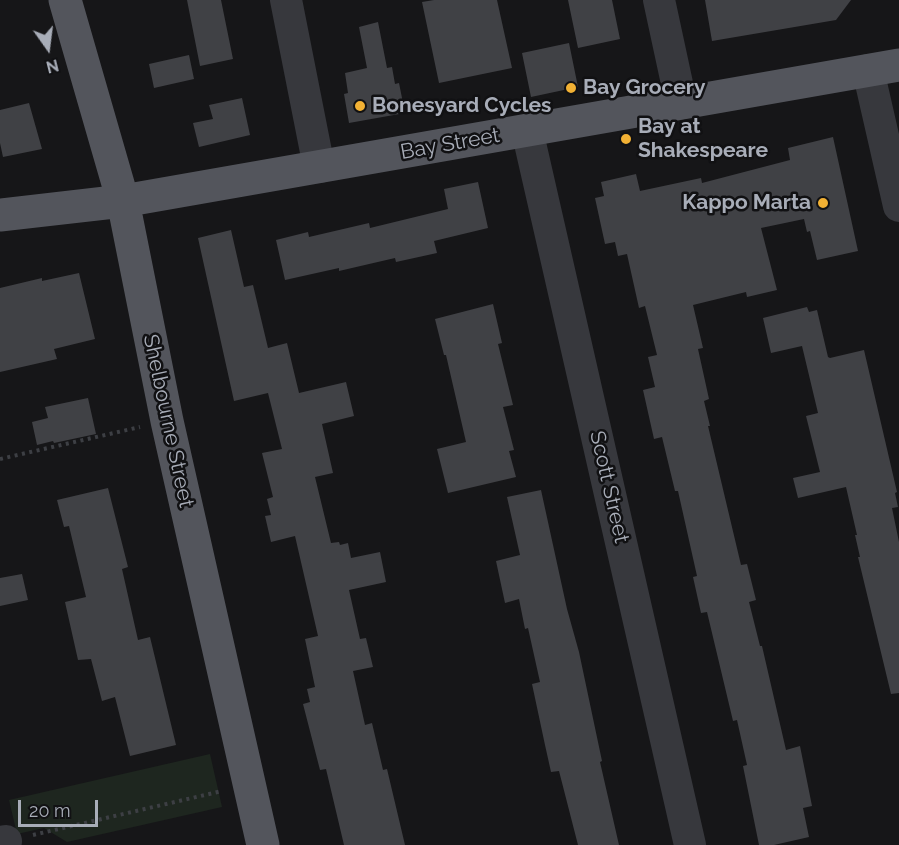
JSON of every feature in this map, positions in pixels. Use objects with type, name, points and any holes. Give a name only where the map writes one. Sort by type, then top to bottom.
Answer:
[{"type":"main road","name":"Shelbourne Street","points":[[65,0],[123,201],[167,421],[263,845]]},
{"type":"main road","name":"Bay Street","points":[[0,215],[123,201],[883,68]]},
{"type":"street","points":[[286,0],[319,167]]},
{"type":"street","points":[[659,0],[681,102]]},
{"type":"street","points":[[883,68],[899,206]]},
{"type":"street","name":"Scott Street","points":[[527,130],[690,845]]},
{"type":"path","points":[[0,459],[167,421]]},
{"type":"path","points":[[3,842],[249,785]]},
{"type":"shaded area","points":[[210,754],[222,807],[67,842],[44,828],[17,834],[9,800]]},
{"type":"building","points":[[187,0],[221,0],[233,59],[200,66]]},
{"type":"building","points":[[497,0],[512,68],[439,83],[422,2]]},
{"type":"building","points":[[568,0],[612,0],[620,39],[578,48]]},
{"type":"building","points":[[705,0],[851,0],[836,20],[712,41]]},
{"type":"building","points":[[378,22],[387,68],[392,67],[395,84],[399,83],[405,113],[349,123],[344,94],[348,93],[345,73],[367,68],[359,27]]},
{"type":"building","points":[[569,43],[578,87],[531,97],[522,53]]},
{"type":"building","points":[[189,55],[194,79],[154,88],[149,64]]},
{"type":"building","points":[[242,98],[250,135],[199,147],[193,123],[213,119],[209,105]]},
{"type":"building","points":[[29,103],[42,149],[3,157],[0,143],[0,110]]},
{"type":"building","points":[[833,137],[858,251],[817,260],[810,231],[807,232],[804,219],[761,228],[777,290],[747,297],[746,292],[693,305],[703,348],[698,349],[709,399],[704,401],[710,426],[708,426],[741,565],[747,564],[756,600],[749,602],[760,646],[762,646],[786,750],[800,746],[812,806],[803,808],[809,837],[774,845],[759,845],[743,766],[747,765],[737,720],[733,721],[707,612],[701,613],[693,577],[697,576],[678,491],[675,491],[662,437],[654,439],[643,390],[655,387],[648,357],[657,355],[645,306],[639,308],[627,254],[618,256],[615,242],[605,244],[595,198],[604,196],[601,182],[636,174],[640,191],[701,178],[702,183],[790,160],[788,148]]},
{"type":"building","points":[[478,182],[488,228],[434,241],[437,253],[396,262],[395,258],[285,280],[276,240],[308,232],[309,237],[369,223],[370,228],[448,209],[444,189]]},
{"type":"building","points":[[231,230],[244,287],[253,285],[268,348],[287,343],[299,393],[346,382],[354,416],[322,424],[333,473],[315,477],[331,543],[339,542],[340,545],[348,543],[351,558],[380,552],[386,582],[349,590],[360,639],[366,638],[373,667],[353,671],[365,725],[372,723],[383,770],[387,769],[405,845],[344,845],[326,769],[320,770],[303,704],[310,702],[307,689],[315,687],[305,639],[318,636],[295,536],[271,542],[265,516],[271,515],[267,499],[273,497],[262,453],[282,449],[268,393],[234,401],[198,238]]},
{"type":"building","points":[[79,273],[95,339],[54,349],[57,359],[0,372],[0,288],[42,278],[42,281]]},
{"type":"building","points":[[493,304],[502,343],[498,344],[513,405],[503,407],[514,450],[509,451],[516,477],[448,493],[437,449],[466,442],[446,355],[444,355],[435,319]]},
{"type":"building","points":[[807,307],[809,312],[817,310],[828,357],[864,350],[897,492],[895,493],[898,507],[892,508],[899,542],[899,693],[891,694],[858,557],[860,557],[855,535],[857,535],[846,487],[798,498],[793,478],[820,472],[806,416],[818,413],[802,346],[771,353],[763,318]]},
{"type":"building","points":[[88,398],[96,434],[37,445],[32,422],[48,418],[45,407]]},
{"type":"building","points":[[108,488],[128,567],[122,569],[138,640],[150,637],[176,745],[130,756],[115,697],[102,701],[91,659],[78,660],[65,602],[86,597],[69,526],[64,527],[57,500]]},
{"type":"building","points":[[541,490],[567,609],[579,652],[619,845],[578,845],[559,771],[551,772],[532,684],[540,682],[528,628],[525,629],[519,599],[505,603],[496,561],[520,555],[507,497]]},
{"type":"building","points":[[22,574],[28,600],[0,606],[0,578]]},
{"type":"place","name":"Bay Grocery","points":[[571,88]]},
{"type":"place","name":"Bonesyard Cycles","points":[[360,106]]},
{"type":"place","name":"Bay at Shakespeare","points":[[626,139]]},
{"type":"place","name":"Kappo Marta","points":[[823,203]]}]
